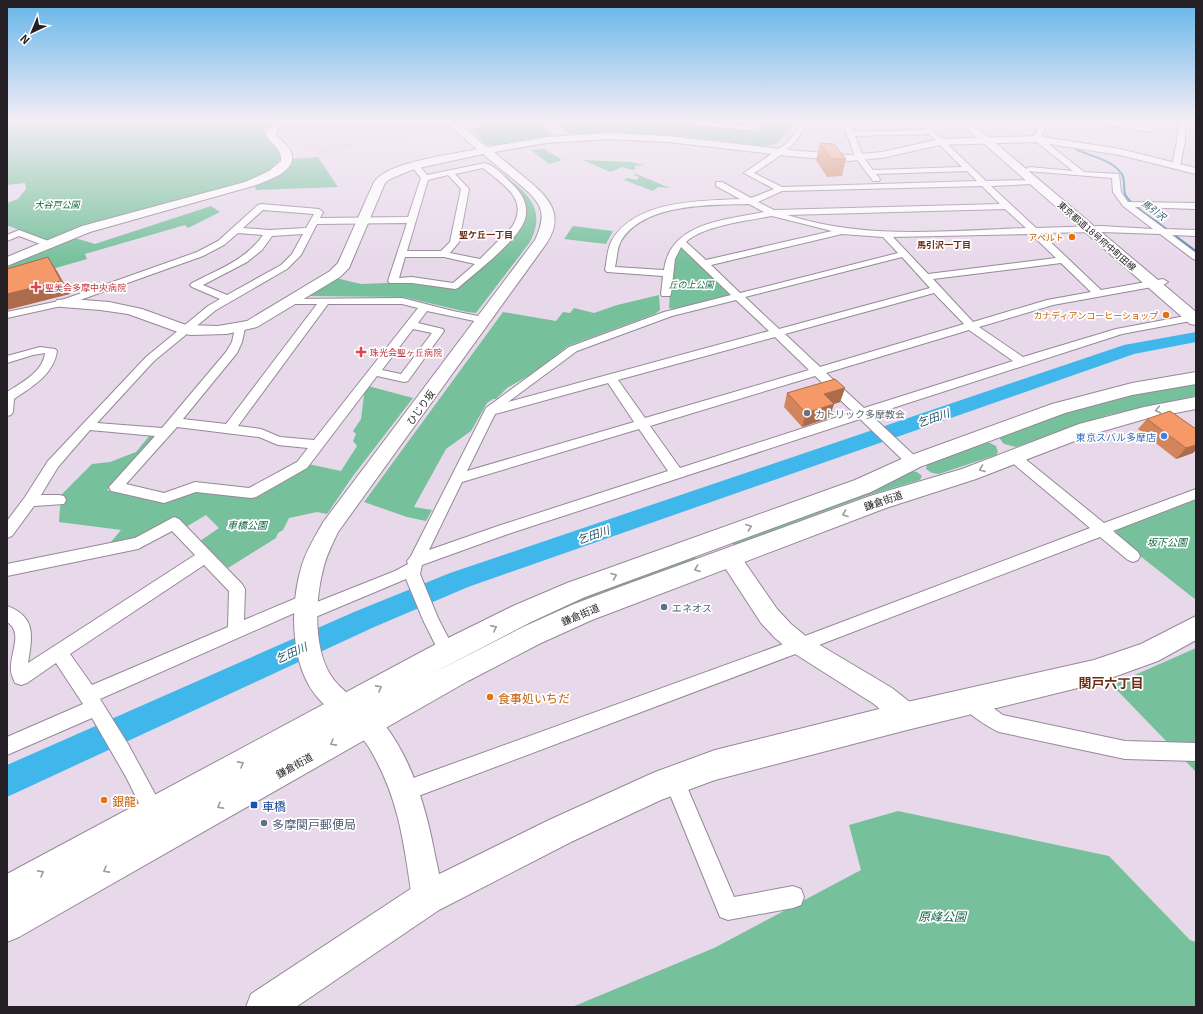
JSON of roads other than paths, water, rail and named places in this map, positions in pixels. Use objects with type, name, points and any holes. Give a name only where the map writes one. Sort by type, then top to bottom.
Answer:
[{"type":"main road","name":"東京都道18号府中町田線","points":[[1022,167],[1158,282],[1195,316]]},
{"type":"main road","name":"鎌倉街道","points":[[7,892],[154,812],[356,715],[459,672],[532,636],[631,593],[722,548],[863,486],[908,457],[987,434],[1059,408],[1132,389],[1196,378]]},
{"type":"main road","name":"鎌倉街道","points":[[7,925],[356,715],[447,651],[522,614],[576,590],[969,474],[1086,429],[1144,413],[1196,403]]},
{"type":"main road","points":[[987,434],[1014,457]]},
{"type":"main road","points":[[908,457],[936,483]]},
{"type":"main road","points":[[264,1007],[427,898],[560,831],[655,787],[715,765],[968,701],[1094,672],[1149,653],[1196,627]]},
{"type":"street","points":[[7,262],[86,229],[249,184],[272,175],[281,167]]},
{"type":"street","points":[[62,303],[121,309],[138,313],[185,330],[212,331],[240,328],[252,324],[335,274],[344,265],[380,182],[383,178],[395,171],[410,167]]},
{"type":"street","points":[[416,167],[425,178]]},
{"type":"street","points":[[425,178],[473,167]]},
{"type":"street","points":[[425,178],[393,281],[412,280],[455,286],[509,236],[521,216],[520,200],[511,189],[488,167]]},
{"type":"street","name":"ひじり坂","points":[[427,898],[418,840],[405,791],[379,738],[356,715],[324,687],[314,668],[308,646],[306,611],[313,565],[318,551],[331,527],[541,241],[549,223],[545,203],[538,194],[505,167]]},
{"type":"street","points":[[757,167],[748,173],[781,189]]},
{"type":"street","points":[[867,167],[881,186]]},
{"type":"street","points":[[1073,167],[1082,174]]},
{"type":"street","points":[[1181,167],[1196,171]]},
{"type":"street","points":[[871,172],[969,169],[1098,293]]},
{"type":"street","points":[[444,254],[454,242],[465,189],[450,172]]},
{"type":"street","points":[[669,274],[610,270],[614,247],[622,233],[637,221],[665,209],[686,205],[750,201],[781,189],[983,184],[1032,176],[1082,174],[1116,176],[1117,192],[1127,204],[1196,257]]},
{"type":"street","points":[[719,184],[772,213],[794,220],[842,231],[886,235],[1095,229],[1196,233]]},
{"type":"street","points":[[1127,204],[1196,206]]},
{"type":"street","points":[[666,294],[670,259],[674,250],[687,236],[711,226],[772,213],[1006,206]]},
{"type":"street","points":[[7,315],[62,303],[200,254],[221,243],[261,207],[319,212],[296,255],[284,267],[203,314],[150,359],[53,464],[30,501],[7,532]]},
{"type":"street","points":[[314,221],[412,220]]},
{"type":"street","points":[[236,230],[269,233],[309,231]]},
{"type":"street","points":[[704,264],[842,231]]},
{"type":"street","points":[[7,238],[19,233],[48,244]]},
{"type":"street","points":[[228,299],[195,284],[244,260],[259,248],[269,233]]},
{"type":"street","points":[[886,235],[927,277],[971,326],[1022,362]]},
{"type":"street","points":[[681,242],[908,457]]},
{"type":"street","points":[[402,254],[444,254],[480,262]]},
{"type":"street","points":[[447,651],[429,614],[413,568],[490,412],[506,397],[573,349],[667,311],[738,296],[904,254]]},
{"type":"street","points":[[927,277],[1062,260]]},
{"type":"street","points":[[456,479],[1051,302],[1158,282]]},
{"type":"street","points":[[490,412],[938,289]]},
{"type":"street","points":[[290,301],[402,301],[424,308],[484,320]]},
{"type":"street","points":[[229,429],[324,302]]},
{"type":"street","points":[[240,328],[237,342],[232,353],[174,422],[116,487],[164,498],[195,487],[251,493],[302,465],[424,308]]},
{"type":"street","points":[[7,746],[95,705],[236,631],[306,611],[400,574],[503,530],[865,416],[1022,362],[1120,331],[1195,316]]},
{"type":"street","points":[[375,372],[404,378],[439,331],[411,325]]},
{"type":"street","points":[[7,360],[34,351],[46,350],[51,351],[52,358],[40,375],[8,397],[7,412]]},
{"type":"street","points":[[611,379],[677,474]]},
{"type":"street","points":[[174,422],[261,433],[278,441],[319,445]]},
{"type":"street","points":[[88,426],[164,432]]},
{"type":"street","points":[[1014,457],[1133,556]]},
{"type":"street","points":[[405,791],[800,645],[1196,494]]},
{"type":"street","points":[[30,501],[58,500]]},
{"type":"street","points":[[7,570],[138,544],[174,523],[237,589],[236,631]]},
{"type":"street","points":[[722,548],[769,616],[783,631],[800,645],[883,696],[907,716]]},
{"type":"street","points":[[7,613],[10,613],[18,620],[23,628],[24,636],[19,668],[21,677],[206,556]]},
{"type":"street","points":[[59,653],[95,705],[123,753],[154,812]]},
{"type":"street","points":[[968,701],[1000,723],[1125,750],[1196,752]]},
{"type":"street","points":[[674,780],[728,909],[793,897]]},
{"type":"waterway","name":"馬引沢","points":[[1115,167],[1123,175],[1124,191],[1127,198],[1135,206],[1158,223]]},
{"type":"waterway","name":"馬引沢","points":[[1156,222],[1196,252]]},
{"type":"waterway","name":"乞田川","points":[[7,781],[363,620],[459,580],[1130,349],[1196,337]]},
{"type":"place","name":"アペルト","points":[[1072,237]]},
{"type":"place","name":"聖美会多摩中央病院","points":[[36,287]]},
{"type":"place","name":"カナディアンコーヒーショップ","points":[[1166,315]]},
{"type":"place","name":"珠光会聖ヶ丘病院","points":[[361,352]]},
{"type":"place","name":"カトリック多摩教会","points":[[807,413]]},
{"type":"place","name":"東京スバル多摩店","points":[[1164,436]]},
{"type":"place","name":"エネオス","points":[[664,607]]},
{"type":"place","name":"食事処いちだ","points":[[490,697]]},
{"type":"place","name":"銀龍","points":[[104,800]]},
{"type":"place","name":"車橋","points":[[254,805]]},
{"type":"place","name":"多摩関戸郵便局","points":[[264,823]]},
{"type":"district","name":"聖ケ丘一丁目","points":[[486,234]]},
{"type":"district","name":"馬引沢一丁目","points":[[944,244]]},
{"type":"district","name":"関戸六丁目","points":[[1111,682]]},
{"type":"park label","name":"大谷戸公園","points":[[57,204]]},
{"type":"park label","name":"丘の上公園","points":[[691,284]]},
{"type":"park label","name":"車橋公園","points":[[247,524]]},
{"type":"park label","name":"坂下公園","points":[[1167,541]]},
{"type":"park label","name":"原峰公園","points":[[942,915]]}]
